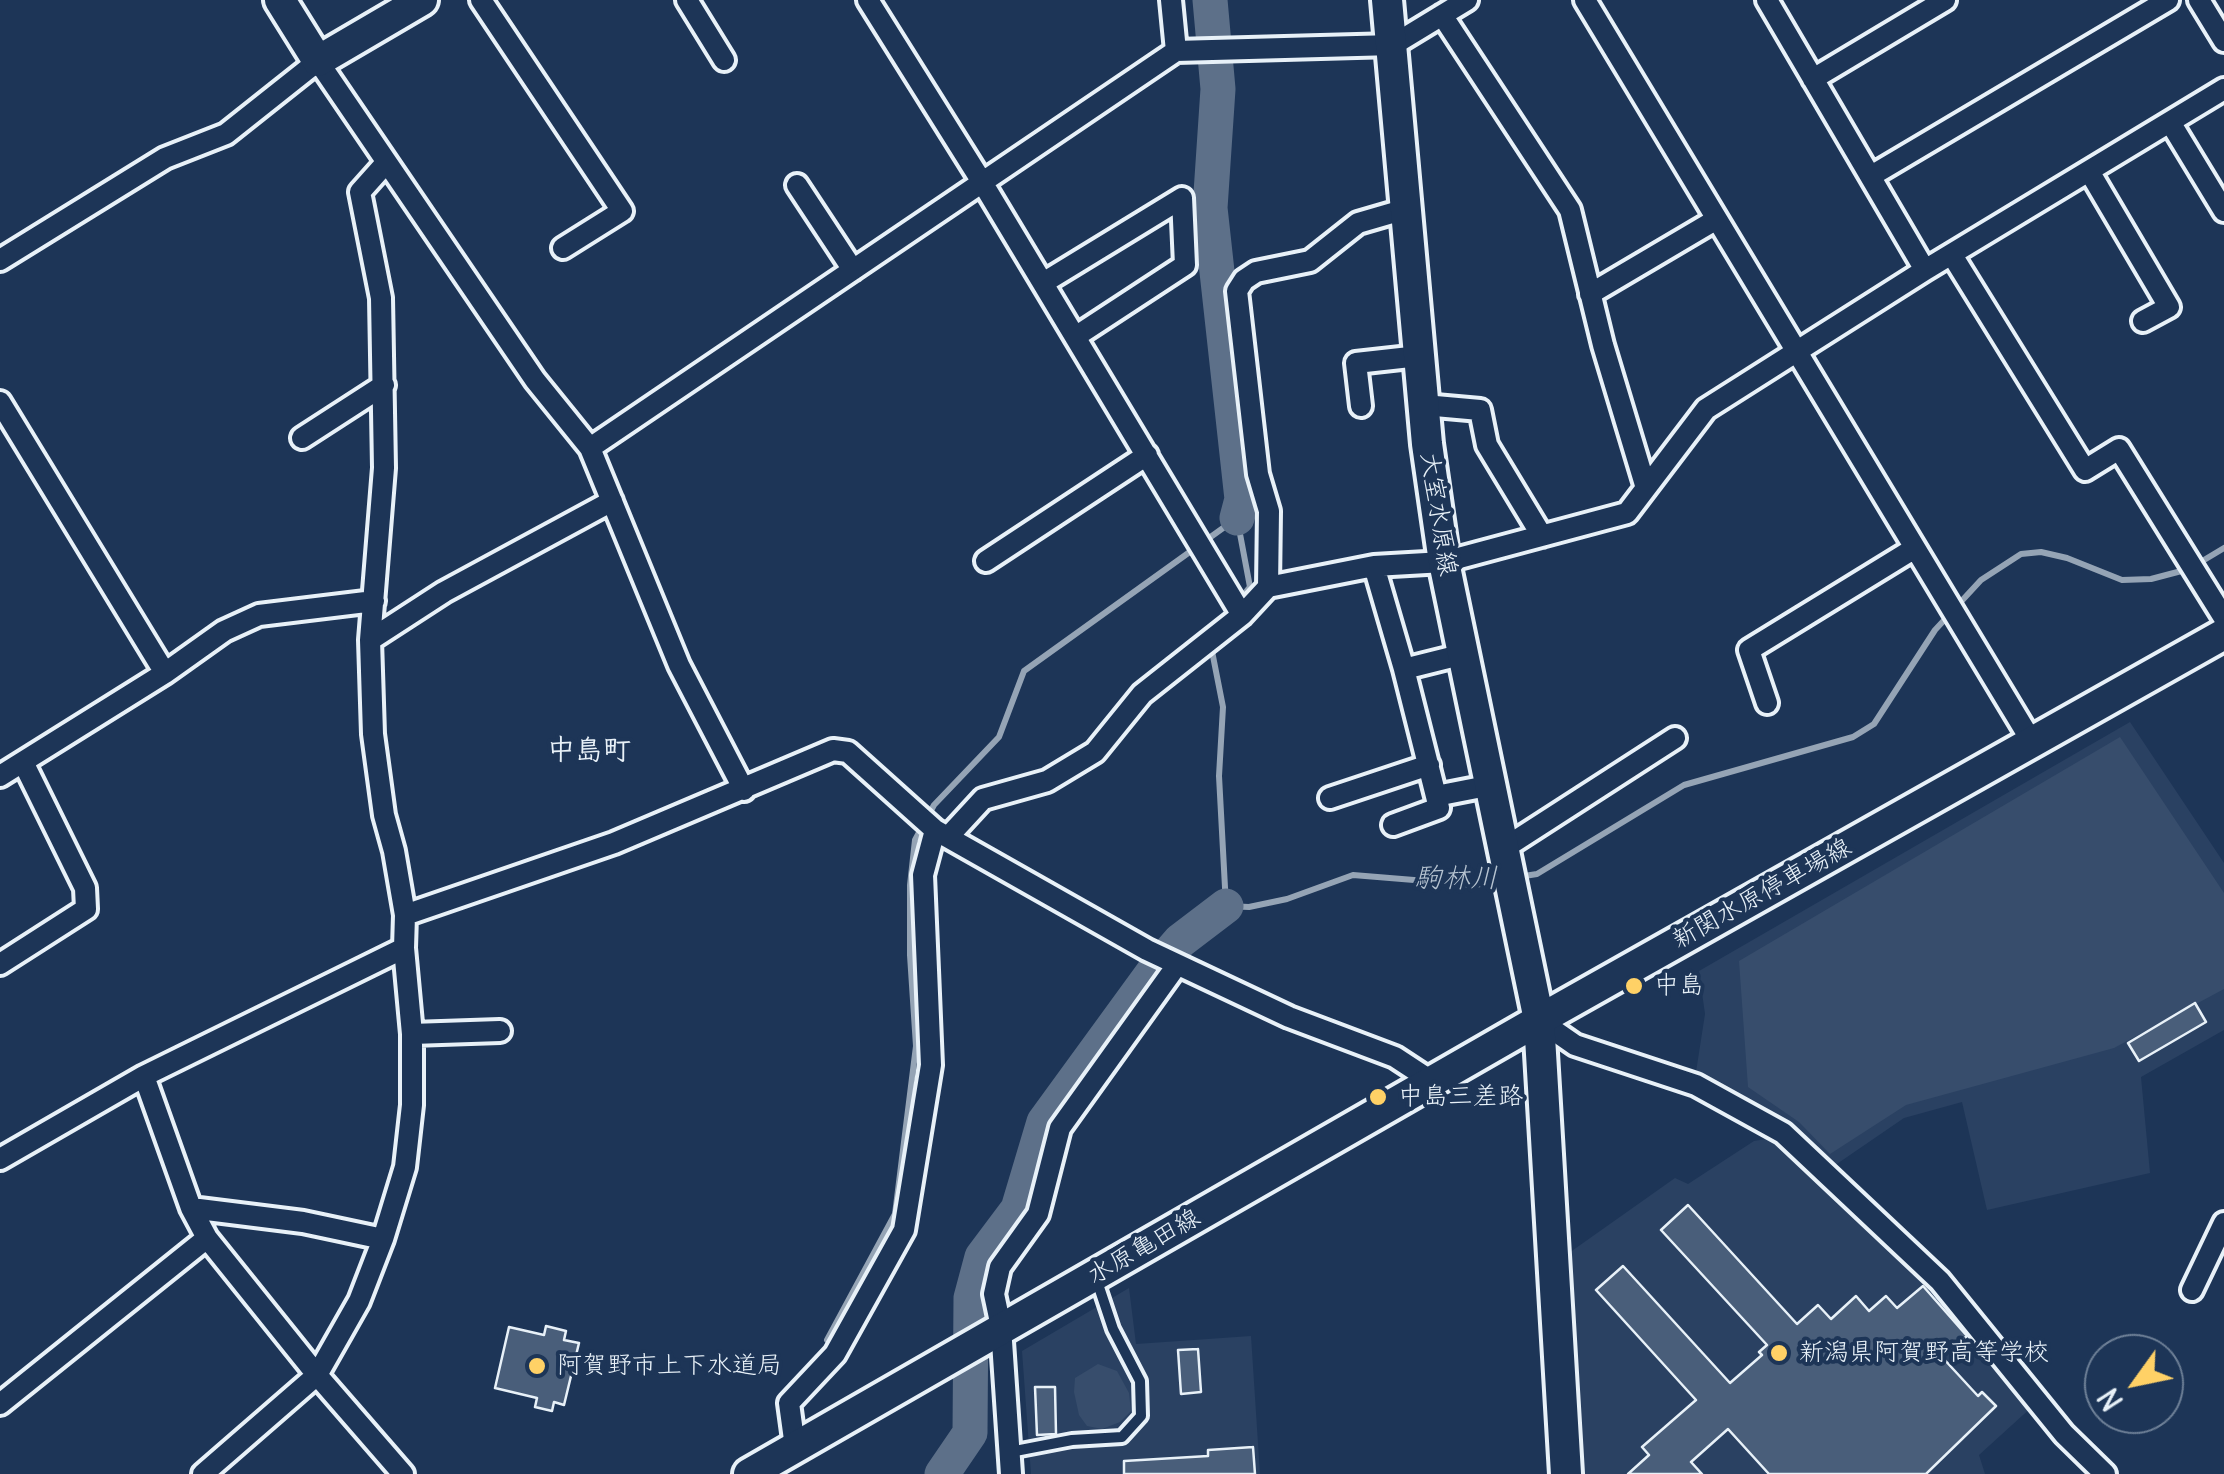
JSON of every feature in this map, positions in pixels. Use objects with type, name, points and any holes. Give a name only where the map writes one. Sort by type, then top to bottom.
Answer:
[{"type":"main road","points":[[280,0],[318,61],[422,0]]},
{"type":"main road","name":"大室水原線","points":[[1388,0],[1419,356],[1444,562],[1539,1020]]},
{"type":"main road","name":"新関水原停車場線","points":[[1539,1020],[2224,634]]},
{"type":"main road","points":[[1539,1020],[1566,1474]]},
{"type":"main road","name":"水原亀田線","points":[[749,1474],[1539,1020]]},
{"type":"street","points":[[481,0],[622,211],[563,248]]},
{"type":"street","points":[[686,0],[724,60]]},
{"type":"street","points":[[868,0],[1242,615]]},
{"type":"street","points":[[1171,0],[1176,51]]},
{"type":"street","points":[[590,448],[1176,51],[1392,45],[1467,0]]},
{"type":"street","points":[[1585,0],[2032,742]]},
{"type":"street","points":[[1767,0],[1926,270]]},
{"type":"street","points":[[1813,79],[1945,0]]},
{"type":"street","points":[[1870,176],[2168,0]]},
{"type":"street","points":[[2199,0],[2224,41]]},
{"type":"street","points":[[1442,15],[1570,210],[1646,488]]},
{"type":"street","points":[[0,260],[166,158],[226,134],[318,61],[535,380],[590,448],[679,665],[744,790]]},
{"type":"street","points":[[796,1447],[789,1403],[835,1354],[904,1230],[931,1065],[923,875],[942,834],[983,799],[1047,781],[1095,752],[1142,694],[1242,615],[1268,587],[1374,566],[1444,562],[1627,513],[1706,409],[2224,89]]},
{"type":"street","points":[[2170,122],[2224,211]]},
{"type":"street","points":[[203,1474],[317,1375],[359,1301],[383,1239],[404,1167],[412,1105],[405,915],[384,815],[373,734],[370,640],[384,468],[381,298],[360,192],[385,164]]},
{"type":"street","points":[[2089,172],[2169,307],[2143,321]]},
{"type":"street","points":[[797,185],[853,270]]},
{"type":"street","points":[[1043,283],[1182,198],[1186,264],[1076,337]]},
{"type":"street","points":[[1268,587],[1269,511],[1258,474],[1237,291],[1256,272],[1310,261],[1358,222],[1406,209]]},
{"type":"street","points":[[1590,294],[1717,219]]},
{"type":"street","points":[[1952,256],[2085,470],[2119,449],[2224,618]]},
{"type":"street","points":[[1361,406],[1356,362],[1419,356]]},
{"type":"street","points":[[302,438],[384,386]]},
{"type":"street","points":[[0,402],[166,673]]},
{"type":"street","points":[[1424,404],[1480,410],[1487,445],[1542,536]]},
{"type":"street","points":[[986,561],[1147,456]]},
{"type":"street","points":[[370,640],[444,592],[612,501]]},
{"type":"street","points":[[1767,703],[1749,650],[1915,548]]},
{"type":"street","points":[[1374,566],[1439,808],[1392,825]]},
{"type":"street","points":[[0,776],[166,673],[224,631],[259,615],[374,602]]},
{"type":"street","points":[[1404,669],[1464,654]]},
{"type":"street","points":[[1506,848],[1674,738]]},
{"type":"street","points":[[405,915],[614,843],[833,750],[848,752],[942,834],[1147,950],[1288,1017],[1395,1057],[1433,1082]]},
{"type":"street","points":[[0,964],[86,910],[85,888],[24,762]]},
{"type":"street","points":[[1330,798],[1428,765]]},
{"type":"street","points":[[1436,796],[1492,785]]},
{"type":"street","points":[[0,1159],[144,1076],[404,948]]},
{"type":"street","points":[[1012,1474],[994,1331],[994,1294],[1000,1267],[1038,1214],[1060,1128],[1177,965]]},
{"type":"street","points":[[1539,1020],[1574,1044],[1696,1085],[1783,1133],[1940,1281],[2064,1434],[2104,1474]]},
{"type":"street","points":[[412,1034],[500,1031]]},
{"type":"street","points":[[144,1076],[191,1208],[207,1238],[403,1474]]},
{"type":"street","points":[[191,1208],[303,1222],[383,1239]]},
{"type":"street","points":[[2192,1290],[2222,1236]]},
{"type":"street","points":[[0,1404],[207,1238]]},
{"type":"lane","points":[[1010,1452],[1072,1440],[1122,1438],[1141,1416],[1140,1382],[1113,1329],[1095,1275]]},
{"type":"shaded area","points":[[2130,722],[2224,863],[2224,1030],[2141,1077],[2150,1173],[1987,1210],[1962,1102],[1904,1118],[1831,1168],[1802,1135],[1696,1072],[1705,1014],[1699,971]]},
{"type":"shaded area","points":[[2120,737],[2224,893],[2224,989],[2114,1048],[1906,1105],[1830,1154],[1799,1122],[1748,1087],[1739,961]]},
{"type":"shaded area","name":"新潟県阿賀野高等学校","points":[[1773,1138],[1799,1155],[1949,1301],[2034,1405],[1979,1455],[1985,1474],[1574,1474],[1559,1260],[1675,1178],[1688,1184],[1754,1141]]},
{"type":"shaded area","points":[[1129,1288],[1136,1344],[1251,1336],[1260,1474],[1031,1474],[1022,1351]]},
{"type":"shaded area","points":[[1098,1364],[1117,1371],[1129,1393],[1131,1411],[1120,1422],[1102,1429],[1087,1426],[1079,1415],[1074,1392],[1075,1378]]},
{"type":"building","points":[[2195,1003],[2206,1022],[2139,1061],[2128,1043]]},
{"type":"building","points":[[1688,1205],[1797,1324],[1818,1305],[1831,1319],[1856,1296],[1869,1311],[1886,1296],[1897,1308],[1923,1286],[1967,1336],[1942,1357],[1978,1396],[1982,1392],[1996,1406],[1926,1474],[1769,1474],[1728,1429],[1691,1462],[1702,1474],[1628,1474],[1649,1455],[1642,1447],[1696,1400],[1596,1290],[1623,1266],[1730,1383],[1762,1355],[1759,1352],[1767,1345],[1661,1230]]},
{"type":"building","name":"阿賀野市上下水道局","points":[[546,1326],[566,1331],[564,1340],[579,1343],[564,1405],[554,1402],[552,1411],[535,1407],[537,1398],[495,1388],[509,1327],[544,1335]]},
{"type":"building","points":[[1198,1349],[1201,1392],[1181,1394],[1178,1350]]},
{"type":"building","points":[[1035,1387],[1055,1387],[1056,1434],[1037,1435]]},
{"type":"building","points":[[1253,1447],[1255,1474],[1124,1474],[1124,1461],[1208,1456],[1208,1450]]},
{"type":"waterway","points":[[1210,0],[1218,89],[1210,208],[1242,499],[1237,518]]},
{"type":"waterway","points":[[827,1340],[895,1214],[916,1046],[910,885],[915,840],[934,805],[999,737],[1024,671],[1237,518],[1250,587],[1237,603]]},
{"type":"waterway","name":"駒林川","points":[[1957,606],[1981,580],[2021,554],[2041,552],[2067,558],[2122,580],[2151,579],[2189,569],[2224,548]]},
{"type":"waterway","name":"駒林川","points":[[1518,877],[1537,874],[1684,785],[1853,737],[1874,724],[1948,616]]},
{"type":"waterway","name":"駒林川","points":[[1211,646],[1223,707],[1219,776],[1226,906],[1249,907],[1287,899],[1353,875],[1475,885],[1501,880]]},
{"type":"waterway","name":"駒林川","points":[[942,1474],[970,1433],[971,1298],[982,1257],[1018,1209],[1044,1122],[1154,971],[1180,941],[1226,906]]},
{"type":"place","name":"中島","points":[[1634,986]]},
{"type":"place","name":"中島三差路","points":[[1378,1097]]},
{"type":"place","name":"新潟県阿賀野高等学校","points":[[1779,1353]]},
{"type":"place","name":"阿賀野市上下水道局","points":[[537,1366]]},
{"type":"district","name":"中島町","points":[[589,751]]}]
